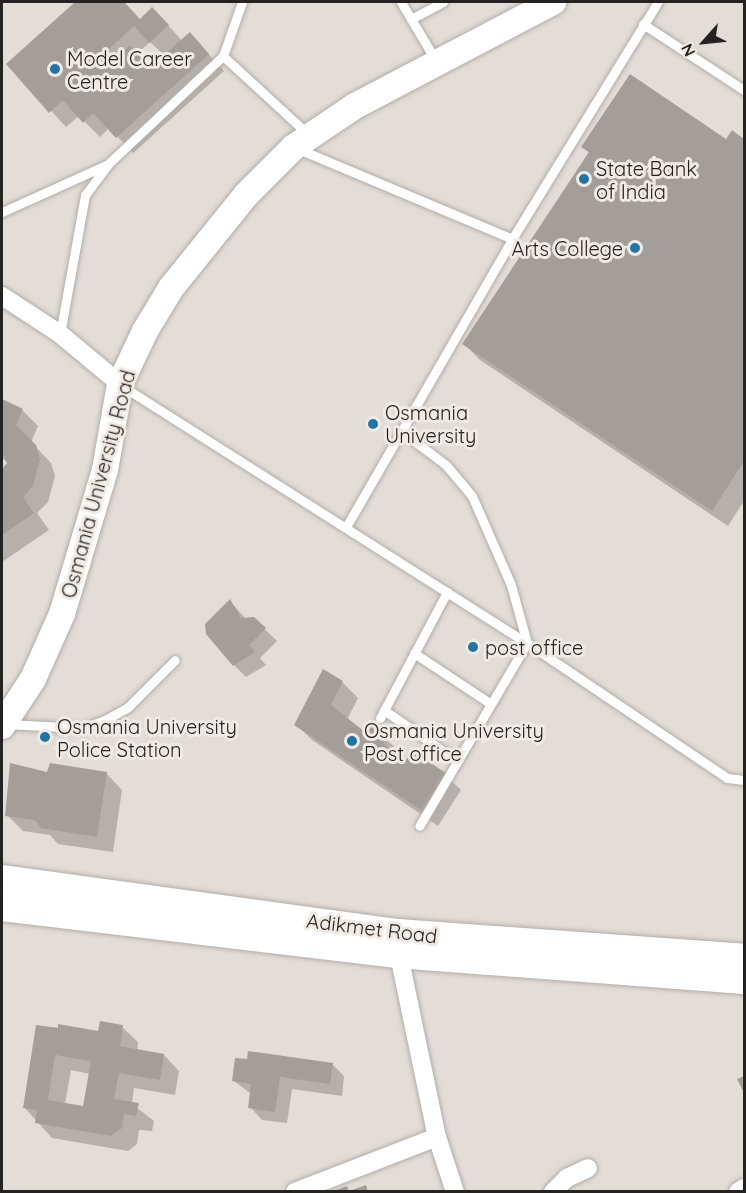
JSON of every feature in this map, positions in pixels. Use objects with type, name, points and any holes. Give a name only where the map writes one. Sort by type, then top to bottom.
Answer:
[{"type":"main road","name":"Osmania University Road","points":[[3,725],[33,679],[62,614],[105,470],[120,384],[145,331],[171,288],[239,204],[301,141],[436,61],[553,2]]},
{"type":"main road","name":"Adikmet Road","points":[[2,879],[397,944],[744,958]]},
{"type":"main road","name":"Adikmet Road","points":[[2,907],[397,944],[744,980]]},
{"type":"street","points":[[2,296],[60,334],[120,384]]},
{"type":"street","points":[[397,944],[437,1137],[455,1191]]},
{"type":"street","points":[[295,1191],[437,1137]]},
{"type":"street","points":[[552,1191],[567,1178],[588,1168]]},
{"type":"street","points":[[738,1191],[744,1188]]},
{"type":"lane","points":[[60,334],[81,206],[108,164],[223,56],[242,2]]},
{"type":"lane","points":[[401,2],[436,61]]},
{"type":"lane","points":[[411,20],[443,2]]},
{"type":"lane","points":[[346,527],[512,239],[658,2]]},
{"type":"lane","points":[[643,24],[744,90]]},
{"type":"lane","points":[[223,56],[301,141],[512,239]]},
{"type":"lane","points":[[2,212],[108,164]]},
{"type":"lane","points":[[120,384],[447,592],[727,778],[744,780]]},
{"type":"lane","points":[[402,431],[446,465],[472,496],[511,585],[527,644],[418,826]]},
{"type":"lane","points":[[447,592],[382,714],[457,761]]},
{"type":"lane","points":[[414,653],[491,704]]},
{"type":"lane","points":[[3,725],[83,728],[105,720],[128,707],[175,660]]},
{"type":"building","name":"Model Career Centre","points":[[75,2],[124,2],[140,19],[152,7],[169,25],[149,43],[134,26],[95,62],[102,70],[130,45],[150,67],[190,32],[209,54],[116,138],[93,113],[83,123],[63,100],[49,113],[6,64]]},
{"type":"building","name":"Arts College","points":[[630,74],[726,139],[732,130],[744,139],[744,461],[712,511],[462,344],[589,152],[581,147]]},
{"type":"building","points":[[2,399],[23,409],[16,425],[36,445],[40,459],[33,486],[23,497],[34,513],[2,535],[2,469],[7,463],[2,452]]},
{"type":"building","points":[[230,599],[241,618],[254,617],[266,628],[249,645],[255,652],[233,666],[206,634],[205,624]]},
{"type":"building","name":"Osmania University Post office","points":[[323,669],[343,681],[331,705],[365,732],[370,725],[388,737],[383,744],[406,760],[412,751],[446,773],[422,811],[294,725]]},
{"type":"building","points":[[10,763],[47,772],[50,763],[107,772],[97,837],[41,828],[35,820],[5,816]]},
{"type":"building","points":[[100,1021],[123,1025],[120,1046],[164,1054],[160,1080],[119,1073],[114,1099],[139,1103],[136,1116],[124,1114],[122,1128],[111,1136],[35,1123],[37,1110],[23,1108],[36,1025],[58,1028],[58,1024],[98,1031]],"holes":[[[55,1055],[91,1061],[83,1106],[48,1100]]]},
{"type":"building","points":[[248,1051],[333,1063],[330,1084],[280,1077],[275,1112],[248,1108],[251,1084],[232,1081],[235,1058],[247,1059]]},
{"type":"building","points":[[744,1076],[744,1093],[737,1079]]},
{"type":"building","points":[[366,1185],[368,1192],[349,1192],[349,1191]]},
{"type":"building","points":[[347,1186],[349,1192],[333,1192],[333,1191]]},
{"type":"place","name":"Model Career Centre","points":[[55,69]]},
{"type":"place","name":"State Bank of India","points":[[584,179]]},
{"type":"place","name":"Arts College","points":[[635,248]]},
{"type":"place","name":"Osmania University","points":[[373,424]]},
{"type":"place","name":"post office","points":[[473,647]]},
{"type":"place","name":"Osmania University Police Station","points":[[45,737]]},
{"type":"place","name":"Osmania University Post office","points":[[352,741]]}]
